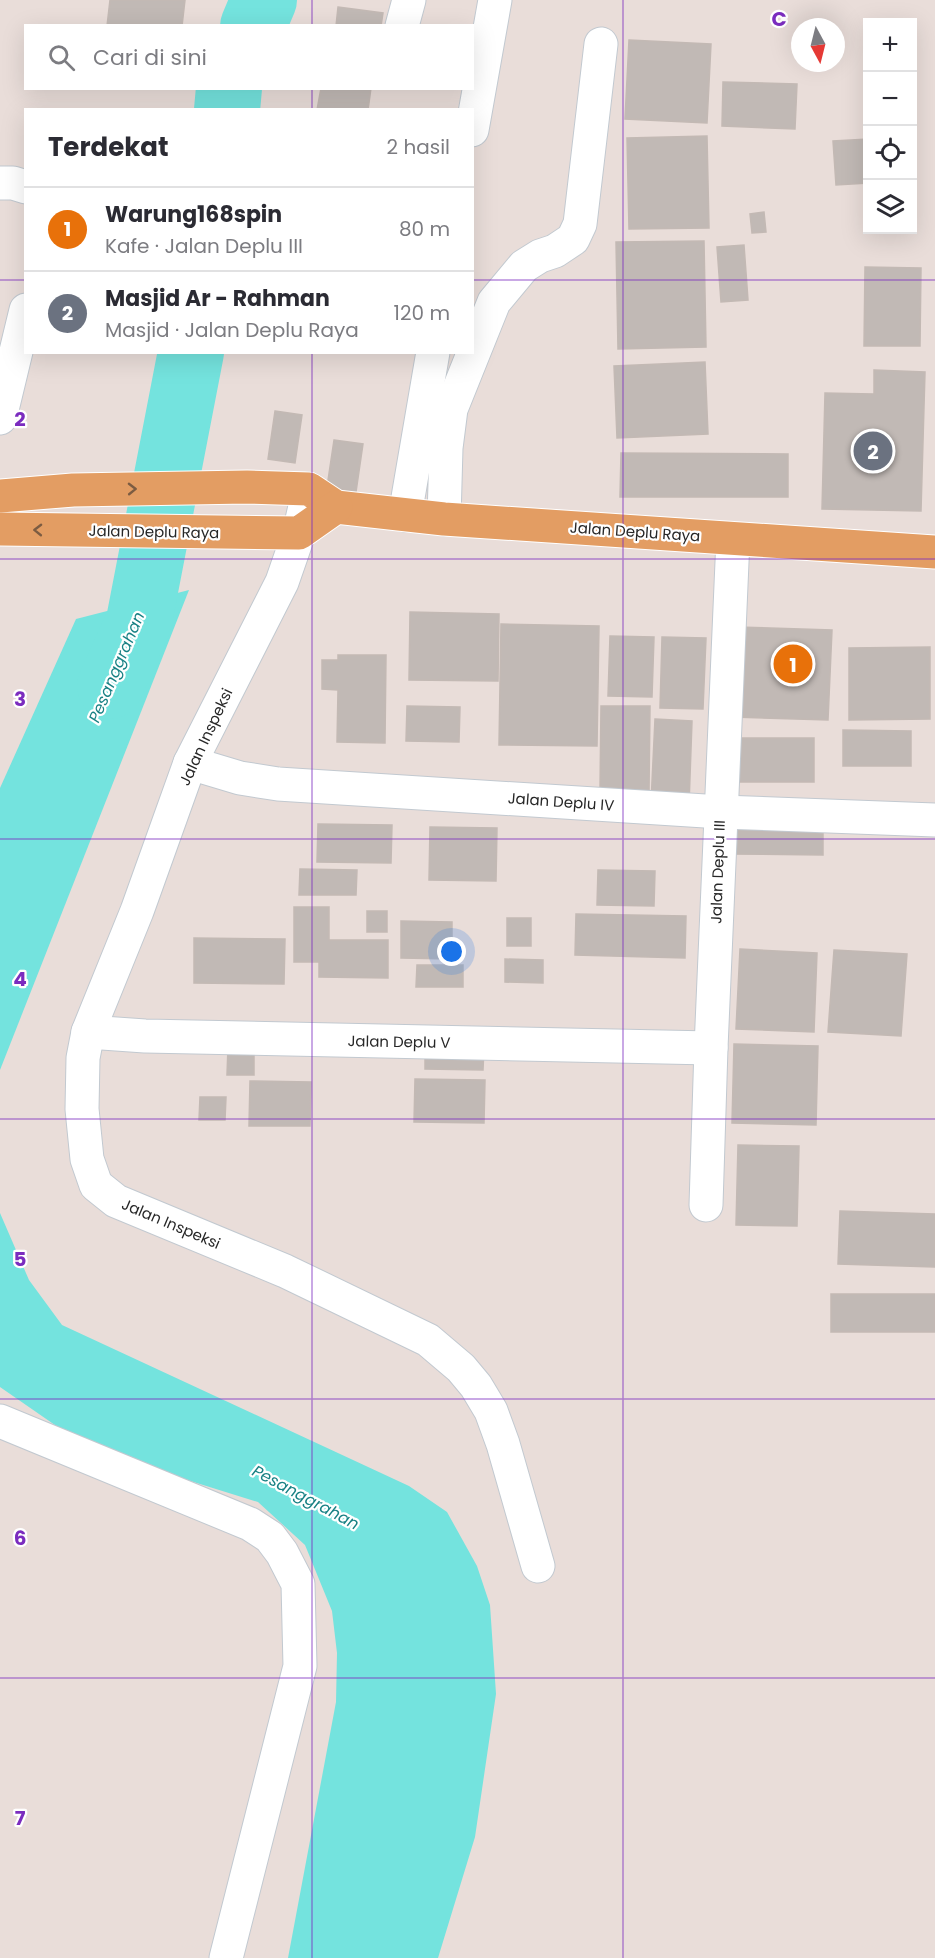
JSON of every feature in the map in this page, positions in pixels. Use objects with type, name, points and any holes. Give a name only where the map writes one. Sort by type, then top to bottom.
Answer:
[{"type":"main road","points":[[0,496],[73,490],[247,487],[309,489]]},
{"type":"main road","name":"Jalan Deplu Raya","points":[[309,489],[336,507],[444,519],[935,552]]},
{"type":"main road","points":[[299,533],[336,507]]},
{"type":"main road","name":"Jalan Deplu Raya","points":[[0,529],[299,533]]},
{"type":"street","points":[[403,24],[409,0]]},
{"type":"street","points":[[474,119],[495,0]]},
{"type":"street","points":[[474,352],[494,302],[524,266],[540,256],[555,251],[573,239],[580,224],[601,44]]},
{"type":"street","points":[[0,183],[13,183],[24,186]]},
{"type":"street","points":[[0,418],[24,318]]},
{"type":"street","points":[[405,515],[433,354]]},
{"type":"street","points":[[444,519],[446,448],[451,409],[473,354]]},
{"type":"street","name":"Jalan Inspeksi","points":[[309,489],[299,533],[282,582],[190,763],[137,911],[88,1032],[83,1058],[82,1110],[87,1159],[96,1185],[116,1201],[285,1271],[428,1340],[461,1368],[476,1386],[491,1411],[503,1444],[537,1566]]},
{"type":"street","name":"Jalan Deplu III","points":[[706,1205],[733,539]]},
{"type":"street","name":"Jalan Deplu IV","points":[[190,763],[240,778],[278,784],[721,812],[935,820]]},
{"type":"street","name":"Jalan Deplu V","points":[[88,1032],[145,1036],[711,1048]]},
{"type":"street","points":[[0,1421],[250,1524],[270,1537],[282,1553],[298,1584],[300,1666],[226,1958]]},
{"type":"water","points":[[189,590],[0,1070],[0,788],[76,619]]},
{"type":"water","points":[[0,1213],[29,1280],[62,1325],[409,1486],[447,1512],[477,1566],[490,1605],[496,1694],[475,1837],[438,1958],[288,1958],[336,1702],[337,1653],[332,1611],[305,1545],[258,1502],[91,1450],[0,1387]]},
{"type":"building","points":[[110,0],[185,0],[182,24],[107,24]]},
{"type":"building","points":[[338,7],[383,13],[381,24],[336,24]]},
{"type":"building","points":[[629,40],[711,44],[707,123],[625,119]]},
{"type":"building","points":[[723,82],[797,84],[795,129],[722,126]]},
{"type":"building","points":[[321,90],[371,90],[368,108],[317,108]]},
{"type":"building","points":[[707,136],[709,228],[629,229],[627,138]]},
{"type":"building","points":[[863,139],[863,183],[836,185],[833,141]]},
{"type":"building","points":[[764,212],[766,232],[752,233],[750,214]]},
{"type":"building","points":[[704,241],[706,347],[618,349],[616,242]]},
{"type":"building","points":[[744,245],[748,300],[721,302],[717,247]]},
{"type":"building","points":[[865,267],[921,268],[920,346],[864,346]]},
{"type":"building","points":[[705,362],[708,434],[617,438],[614,366]]},
{"type":"building","points":[[874,370],[925,372],[921,511],[822,509],[825,393],[874,394]]},
{"type":"building","points":[[275,411],[302,415],[295,463],[268,459]]},
{"type":"building","points":[[334,440],[363,444],[356,492],[327,487]]},
{"type":"building","points":[[621,453],[788,454],[788,497],[620,497]]},
{"type":"building","points":[[410,612],[499,614],[498,681],[409,680]]},
{"type":"building","points":[[501,624],[599,626],[597,746],[499,745]]},
{"type":"building","points":[[736,627],[832,630],[828,720],[733,717]]},
{"type":"building","points":[[610,636],[654,637],[652,697],[608,696]]},
{"type":"building","points":[[662,637],[706,638],[703,709],[660,708]]},
{"type":"building","points":[[930,647],[930,719],[849,720],[849,648]]},
{"type":"building","points":[[338,655],[386,655],[385,743],[337,742],[338,690],[322,689],[322,660],[338,660]]},
{"type":"building","points":[[407,706],[460,707],[459,742],[406,741]]},
{"type":"building","points":[[601,706],[650,706],[649,792],[600,791]]},
{"type":"building","points":[[655,719],[692,721],[689,805],[651,803]]},
{"type":"building","points":[[843,730],[911,731],[911,766],[843,766]]},
{"type":"building","points":[[724,738],[814,738],[814,782],[724,782]]},
{"type":"building","points":[[318,824],[392,825],[391,863],[317,862]]},
{"type":"building","points":[[729,824],[823,824],[823,855],[729,854]]},
{"type":"building","points":[[430,827],[497,828],[496,881],[429,880]]},
{"type":"building","points":[[300,869],[357,870],[356,895],[299,895]]},
{"type":"building","points":[[598,870],[655,871],[654,906],[597,905]]},
{"type":"building","points":[[294,907],[329,907],[329,940],[388,940],[388,978],[319,977],[319,962],[294,962]]},
{"type":"building","points":[[367,911],[387,911],[387,932],[367,932]]},
{"type":"building","points":[[576,914],[686,916],[685,958],[575,955]]},
{"type":"building","points":[[507,918],[531,918],[531,946],[507,946]]},
{"type":"building","points":[[401,921],[452,922],[452,959],[401,958]]},
{"type":"building","points":[[194,938],[285,939],[284,984],[194,983]]},
{"type":"building","points":[[740,949],[817,953],[814,1032],[736,1029]]},
{"type":"building","points":[[834,950],[907,954],[901,1036],[828,1032]]},
{"type":"building","points":[[505,959],[543,960],[543,983],[505,982]]},
{"type":"building","points":[[417,965],[463,965],[463,987],[416,987]]},
{"type":"building","points":[[734,1044],[818,1046],[816,1125],[732,1123]]},
{"type":"building","points":[[425,1046],[484,1047],[483,1070],[425,1069]]},
{"type":"building","points":[[228,1047],[254,1048],[254,1075],[227,1075]]},
{"type":"building","points":[[415,1079],[485,1080],[484,1123],[414,1122]]},
{"type":"building","points":[[250,1081],[311,1082],[310,1126],[249,1126]]},
{"type":"building","points":[[200,1097],[226,1097],[225,1120],[199,1120]]},
{"type":"building","points":[[738,1145],[799,1146],[797,1226],[736,1225]]},
{"type":"building","points":[[840,1211],[935,1214],[935,1267],[838,1264]]},
{"type":"building","points":[[831,1294],[935,1294],[935,1332],[831,1332]]},
{"type":"waterway","name":"Pesanggrahan","points":[[254,24],[264,0]]},
{"type":"waterway","name":"Pesanggrahan","points":[[227,108],[229,90]]},
{"type":"waterway","name":"Pesanggrahan","points":[[110,686],[139,621],[191,354]]},
{"type":"place","name":"Masjid Ar - Rahman","points":[[873,451]]},
{"type":"place","name":"Warung168spin","points":[[793,664]]}]
